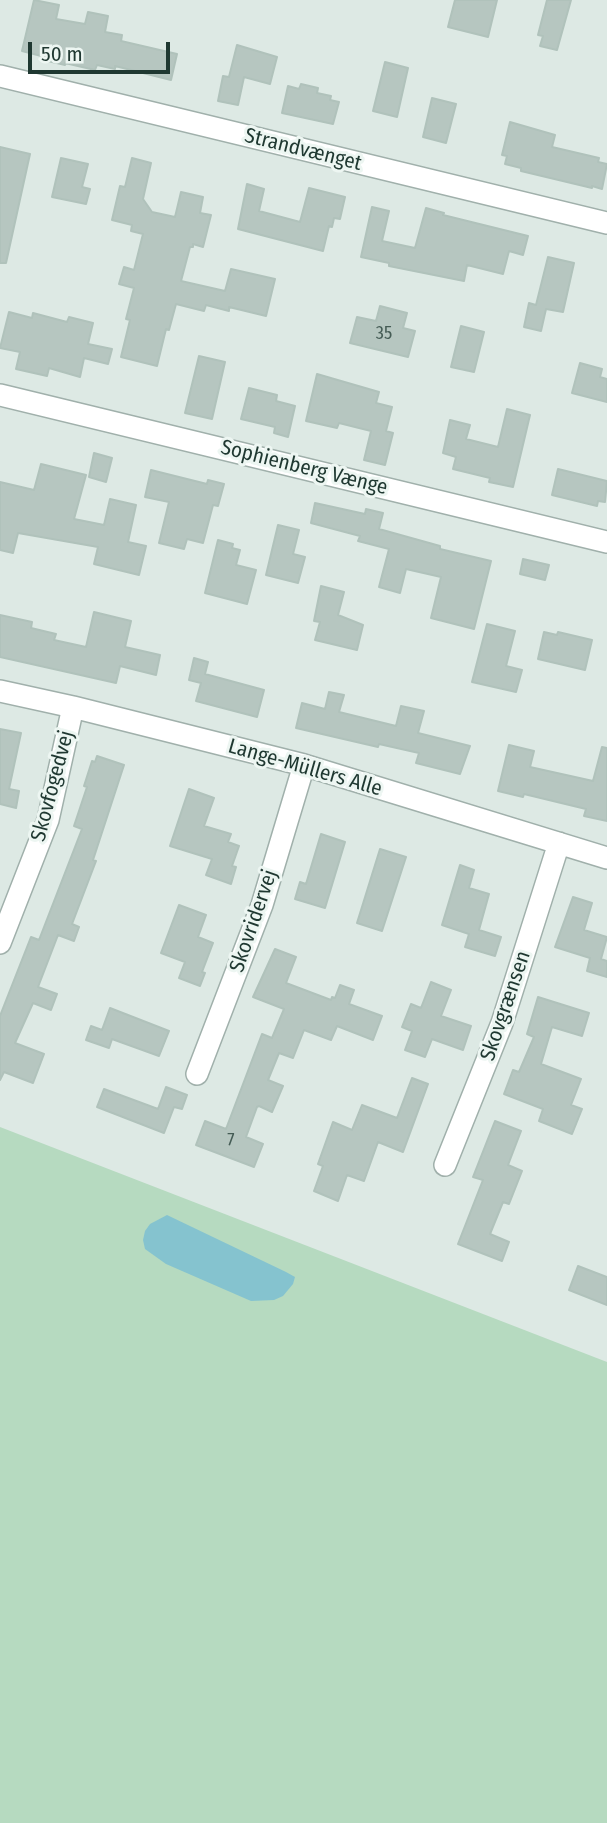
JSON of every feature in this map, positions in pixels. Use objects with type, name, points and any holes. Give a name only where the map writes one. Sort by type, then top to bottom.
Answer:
[{"type":"street","name":"Strandvænget","points":[[0,76],[607,223]]},
{"type":"street","name":"Sophienberg Vænge","points":[[0,395],[607,542]]},
{"type":"street","name":"Lange-Müllers Alle","points":[[0,691],[304,765],[607,858]]},
{"type":"street","name":"Skovfogedvej","points":[[0,943],[48,820],[73,707]]},
{"type":"street","name":"Skovridervej","points":[[197,1074],[262,905],[304,765]]},
{"type":"street","name":"Skovgrænsen","points":[[445,1165],[502,1023],[559,843]]},
{"type":"green space","points":[[0,1127],[607,1362],[607,1823],[0,1823]]},
{"type":"water","points":[[167,1215],[286,1272],[295,1277],[293,1284],[283,1296],[274,1300],[251,1301],[166,1264],[145,1249],[143,1240],[150,1224]]},
{"type":"building","points":[[34,0],[59,5],[56,19],[85,24],[88,12],[108,16],[105,32],[122,35],[121,41],[177,54],[171,80],[115,66],[115,69],[97,65],[95,70],[65,65],[22,51]]},
{"type":"building","points":[[455,0],[497,0],[488,37],[448,27]]},
{"type":"building","points":[[547,0],[571,0],[557,50],[540,46],[543,36],[538,35]]},
{"type":"building","points":[[237,45],[277,57],[270,84],[244,77],[238,105],[218,101],[223,76],[229,77]]},
{"type":"building","points":[[385,62],[408,68],[397,117],[373,111]]},
{"type":"building","points":[[301,84],[318,88],[317,93],[331,96],[330,100],[339,102],[333,124],[282,113],[288,86],[299,89]]},
{"type":"building","points":[[432,98],[456,104],[446,143],[423,137]]},
{"type":"building","points":[[510,122],[555,135],[552,147],[599,158],[598,162],[607,164],[602,189],[521,171],[521,168],[505,164],[507,156],[502,155]]},
{"type":"building","points":[[0,147],[30,154],[6,263],[0,263]]},
{"type":"building","points":[[61,158],[88,164],[82,187],[90,189],[86,204],[52,197]]},
{"type":"building","points":[[132,158],[151,163],[143,199],[152,212],[175,217],[181,192],[203,197],[200,213],[211,215],[203,247],[193,244],[193,247],[190,247],[181,281],[225,291],[231,269],[275,279],[266,316],[229,307],[229,311],[206,305],[204,311],[176,304],[169,330],[166,329],[157,366],[121,357],[130,320],[126,319],[134,288],[119,284],[124,267],[134,270],[143,234],[131,231],[132,225],[112,220],[120,186],[125,187]]},
{"type":"building","points":[[247,184],[264,189],[259,211],[300,222],[309,188],[345,197],[340,219],[334,218],[332,227],[329,226],[323,251],[238,229]]},
{"type":"building","points":[[372,207],[389,211],[382,241],[415,248],[426,208],[444,213],[443,215],[528,236],[523,255],[509,251],[503,274],[467,265],[464,281],[389,266],[389,263],[361,257]]},
{"type":"building","points":[[548,257],[574,263],[563,312],[546,309],[541,331],[524,327],[529,303],[536,305]]},
{"type":"building","points":[[380,306],[407,313],[403,328],[415,331],[408,357],[350,343],[357,317],[376,321]]},
{"type":"building","points":[[9,312],[32,318],[33,313],[67,322],[69,317],[93,323],[88,344],[112,349],[108,364],[84,358],[80,377],[49,368],[47,376],[16,369],[20,352],[0,348]]},
{"type":"building","points":[[461,326],[484,332],[474,372],[451,367]]},
{"type":"building","points":[[199,356],[225,362],[212,419],[185,413]]},
{"type":"building","points":[[580,363],[602,369],[600,377],[607,379],[607,402],[572,393]]},
{"type":"building","points":[[317,374],[379,392],[376,403],[392,407],[386,431],[393,433],[385,465],[364,460],[371,431],[339,423],[337,428],[306,421]]},
{"type":"building","points":[[249,388],[277,395],[276,401],[295,406],[288,437],[274,433],[275,427],[241,419]]},
{"type":"building","points":[[507,409],[530,415],[513,487],[489,482],[490,478],[453,469],[456,457],[443,453],[450,420],[470,425],[466,439],[498,447]]},
{"type":"building","points":[[94,453],[112,458],[106,482],[89,477]]},
{"type":"building","points":[[41,464],[86,475],[74,519],[104,525],[110,499],[136,505],[128,542],[146,546],[139,575],[94,564],[98,547],[18,533],[13,553],[0,550],[0,482],[34,490]]},
{"type":"building","points":[[558,469],[607,481],[605,502],[598,501],[597,506],[552,495]]},
{"type":"building","points":[[151,470],[207,484],[208,480],[224,484],[218,506],[213,505],[203,543],[187,539],[184,549],[159,543],[169,502],[145,497]]},
{"type":"building","points":[[315,503],[365,514],[366,509],[383,513],[379,529],[440,546],[440,549],[491,561],[474,629],[431,618],[441,577],[406,569],[400,593],[379,587],[389,549],[358,541],[360,536],[311,523]]},
{"type":"building","points":[[278,525],[299,530],[293,554],[305,557],[298,583],[266,575]]},
{"type":"building","points":[[218,540],[233,544],[232,548],[240,550],[236,565],[256,570],[247,604],[205,593]]},
{"type":"building","points":[[523,559],[549,565],[545,580],[520,574]]},
{"type":"building","points":[[321,586],[344,592],[338,615],[363,625],[357,650],[315,640],[320,622],[314,621]]},
{"type":"building","points":[[94,612],[131,621],[125,647],[160,655],[156,675],[120,666],[116,683],[0,657],[0,615],[32,622],[31,628],[56,634],[54,640],[86,647]]},
{"type":"building","points":[[487,624],[515,631],[506,666],[522,670],[516,692],[472,682]]},
{"type":"building","points":[[544,632],[557,635],[558,632],[592,640],[585,670],[538,659]]},
{"type":"building","points":[[194,658],[208,662],[205,674],[264,690],[257,717],[196,701],[201,683],[189,680]]},
{"type":"building","points":[[329,692],[344,695],[339,712],[396,726],[401,706],[424,711],[418,733],[470,746],[460,774],[416,763],[419,753],[379,744],[378,747],[296,728],[302,703],[325,709]]},
{"type":"building","points":[[0,729],[21,733],[9,789],[19,791],[16,808],[0,804]]},
{"type":"building","points":[[509,745],[534,751],[530,767],[593,781],[602,747],[607,748],[607,821],[584,816],[586,809],[524,794],[523,797],[498,791]]},
{"type":"building","points":[[97,756],[124,765],[93,860],[96,861],[72,924],[79,927],[74,941],[58,935],[38,987],[57,994],[51,1010],[33,1003],[15,1043],[44,1054],[33,1083],[4,1072],[0,1080],[0,1016],[31,937],[39,940],[82,829],[74,826],[87,787],[84,786],[92,761],[95,762]]},
{"type":"building","points":[[189,789],[214,798],[204,826],[231,834],[228,842],[239,846],[232,866],[236,867],[231,884],[206,875],[212,859],[170,846]]},
{"type":"building","points":[[321,834],[345,842],[325,908],[295,899],[300,882],[306,884]]},
{"type":"building","points":[[380,849],[406,857],[382,931],[357,923]]},
{"type":"building","points":[[460,865],[474,870],[469,888],[489,894],[479,930],[501,937],[495,956],[465,947],[469,934],[442,925]]},
{"type":"building","points":[[573,897],[592,903],[584,930],[607,937],[601,959],[607,961],[607,977],[587,971],[590,958],[555,947]]},
{"type":"building","points":[[179,905],[206,915],[198,937],[213,943],[202,972],[205,973],[200,986],[179,978],[185,962],[161,953]]},
{"type":"building","points":[[275,949],[296,957],[286,983],[331,1000],[332,997],[335,998],[340,985],[354,990],[349,1004],[382,1016],[373,1040],[337,1026],[331,1040],[304,1030],[293,1058],[279,1053],[268,1080],[283,1086],[272,1112],[257,1107],[246,1137],[263,1144],[254,1167],[196,1145],[205,1121],[226,1129],[262,1034],[272,1038],[284,1009],[253,997]]},
{"type":"building","points":[[431,982],[451,990],[441,1016],[471,1026],[463,1050],[432,1039],[425,1057],[405,1050],[412,1031],[402,1027],[411,1004],[421,1008]]},
{"type":"building","points":[[538,997],[589,1013],[582,1036],[552,1027],[541,1064],[581,1079],[571,1105],[582,1109],[572,1134],[539,1121],[543,1109],[504,1094],[513,1070],[519,1072],[534,1037],[527,1034]]},
{"type":"building","points":[[110,1008],[169,1031],[159,1056],[112,1039],[109,1048],[86,1040],[91,1026],[102,1030]]},
{"type":"building","points":[[412,1078],[428,1084],[403,1152],[378,1142],[364,1181],[347,1175],[338,1201],[314,1191],[323,1166],[318,1164],[333,1122],[352,1130],[362,1105],[397,1118]]},
{"type":"building","points":[[166,1087],[187,1095],[182,1109],[174,1107],[164,1133],[97,1107],[104,1089],[158,1109]]},
{"type":"building","points":[[495,1121],[521,1131],[508,1165],[522,1171],[509,1204],[503,1202],[490,1234],[509,1242],[502,1261],[458,1244],[483,1180],[473,1177]]},
{"type":"building","points":[[578,1266],[607,1277],[607,1305],[569,1290]]}]
